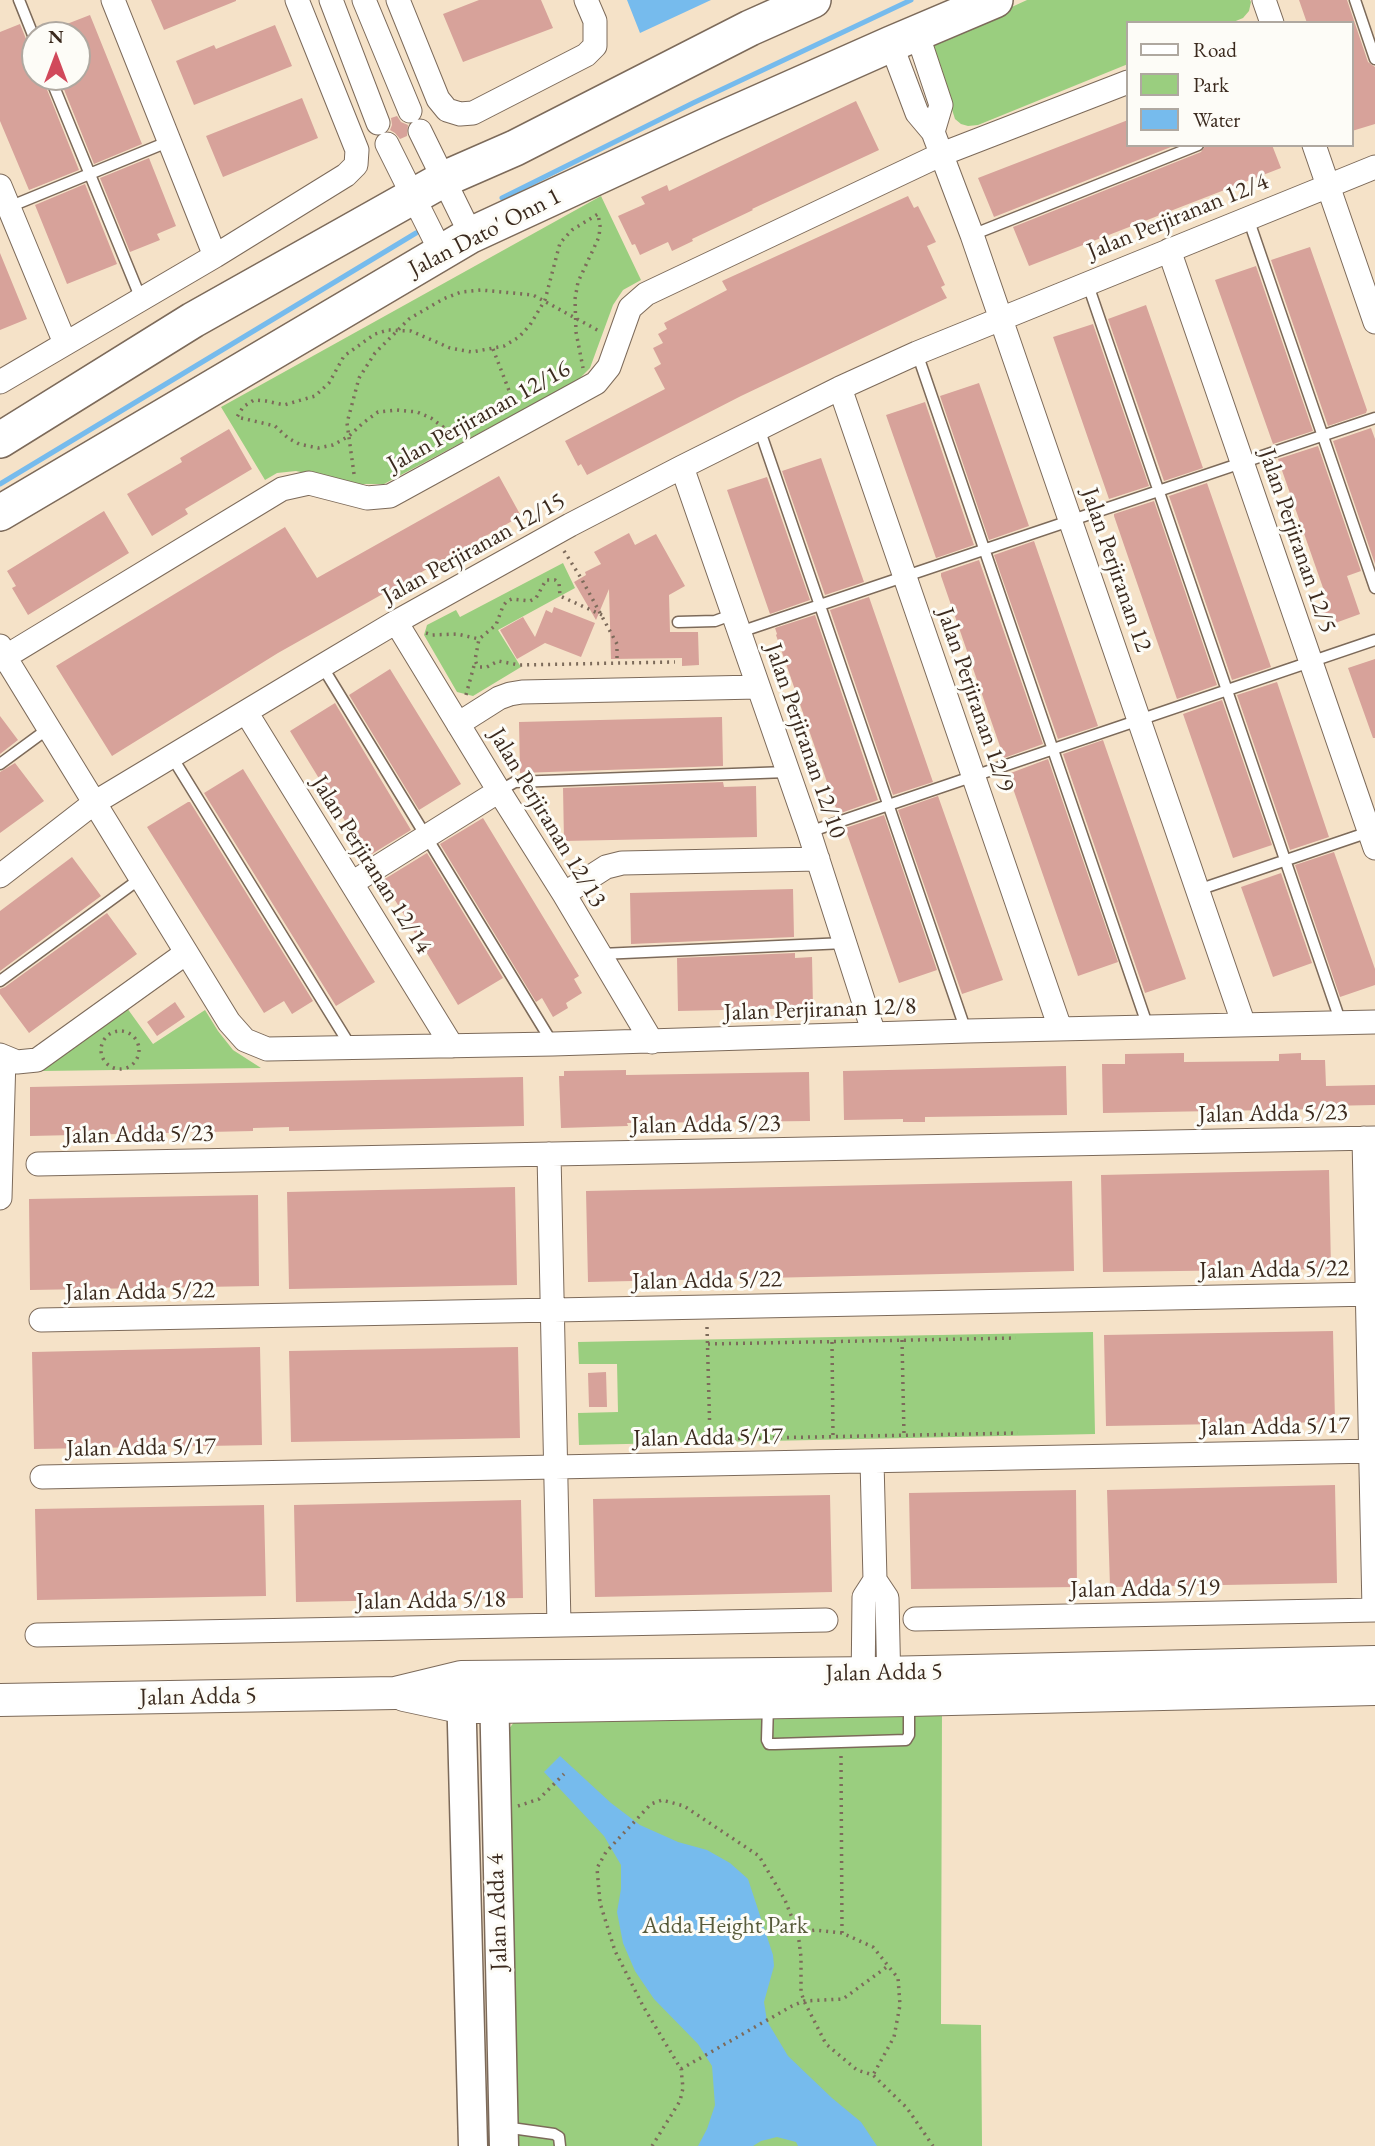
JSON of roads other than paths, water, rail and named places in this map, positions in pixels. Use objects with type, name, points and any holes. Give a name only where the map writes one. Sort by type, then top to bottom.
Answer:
[{"type":"main road","points":[[0,440],[193,320],[444,179],[515,148],[750,28],[813,0]]},
{"type":"main road","name":"Jalan Dato' Onn 1","points":[[0,513],[471,235],[904,38],[995,0]]},
{"type":"main road","name":"Jalan Adda 5","points":[[494,1692],[768,1702],[882,1689],[1375,1662]]},
{"type":"main road","name":"Jalan Adda 5","points":[[0,1700],[461,1692],[1375,1689]]},
{"type":"street","points":[[113,0],[215,256]]},
{"type":"street","points":[[0,382],[215,256],[346,175],[356,164],[357,149],[297,0]]},
{"type":"street","points":[[331,0],[382,134],[441,252]]},
{"type":"street","points":[[364,0],[415,121],[471,235]]},
{"type":"street","points":[[398,0],[438,99],[447,110],[460,114],[472,113],[586,55],[595,46],[590,11]]},
{"type":"street","points":[[1265,0],[1271,21]]},
{"type":"street","name":"Jalan Perjiranan 12","points":[[904,38],[941,105],[933,132],[1001,318],[1244,1025]]},
{"type":"street","name":"Jalan Perjiranan 12/16","points":[[1,654],[282,489],[309,483],[367,498],[390,496],[596,383],[609,367],[630,308],[646,294],[942,154],[1126,83]]},
{"type":"street","points":[[1315,147],[1375,322]]},
{"type":"street","name":"Jalan Perjiranan 12/4","points":[[1001,318],[1375,167]]},
{"type":"street","points":[[3,202],[65,343]]},
{"type":"street","name":"Jalan Perjiranan 12/5","points":[[1169,250],[1373,837]]},
{"type":"street","name":"Jalan Perjiranan 12/15","points":[[0,876],[94,803],[396,622],[563,526],[840,388],[1001,318]]},
{"type":"street","name":"Jalan Perjiranan 12/9","points":[[840,388],[1060,1028]]},
{"type":"street","name":"Jalan Perjiranan 12/10","points":[[682,467],[809,832],[874,1034]]},
{"type":"street","name":"Jalan Perjiranan 12/13","points":[[396,622],[652,1042]]},
{"type":"street","points":[[0,1198],[2,1056],[17,1062],[37,1060],[186,953],[1,654]]},
{"type":"street","points":[[458,724],[510,694],[758,687]]},
{"type":"street","name":"Jalan Perjiranan 12/14","points":[[246,712],[452,1046]]},
{"type":"street","points":[[352,883],[499,791]]},
{"type":"street","points":[[564,894],[606,867],[622,863],[818,859]]},
{"type":"street","name":"Jalan Perjiranan 12/8","points":[[186,953],[229,1022],[245,1040],[267,1049],[652,1042],[1060,1028],[1375,1022]]},
{"type":"street","points":[[1370,1138],[1374,1610]]},
{"type":"street","name":"Jalan Adda 5/23","points":[[38,1164],[1370,1138]]},
{"type":"street","points":[[550,1154],[559,1625]]},
{"type":"street","name":"Jalan Adda 5/22","points":[[41,1320],[1371,1295]]},
{"type":"street","name":"Jalan Adda 5/17","points":[[42,1476],[1373,1451]]},
{"type":"street","points":[[872,1461],[875,1580],[864,1597],[882,1689]]},
{"type":"street","name":"Jalan Adda 5/19","points":[[915,1619],[1374,1610]]},
{"type":"street","name":"Jalan Adda 5/18","points":[[37,1635],[827,1620]]},
{"type":"street","name":"Jalan Adda 4","points":[[461,1692],[473,2146]]},
{"type":"street","name":"Jalan Adda 4","points":[[494,1692],[504,2137]]},
{"type":"lane","points":[[19,0],[27,21]]},
{"type":"lane","points":[[1355,0],[1375,59]]},
{"type":"lane","points":[[56,91],[141,299]]},
{"type":"lane","points":[[3,202],[89,174],[170,141]]},
{"type":"lane","points":[[972,235],[1193,147]]},
{"type":"lane","points":[[1248,218],[1375,588]]},
{"type":"lane","points":[[1087,282],[1341,1023]]},
{"type":"lane","points":[[917,354],[1148,1027]]},
{"type":"lane","points":[[677,622],[737,623],[821,606],[1375,418]]},
{"type":"lane","points":[[760,428],[967,1031]]},
{"type":"lane","points":[[809,832],[1375,640]]},
{"type":"lane","points":[[322,666],[553,1044]]},
{"type":"lane","points":[[0,764],[49,728]]},
{"type":"lane","points":[[173,757],[352,1048]]},
{"type":"lane","points":[[499,791],[515,782],[787,772]]},
{"type":"lane","points":[[1198,890],[1286,860],[1373,837]]},
{"type":"lane","points":[[0,981],[141,878]]},
{"type":"lane","points":[[598,954],[845,943]]},
{"type":"lane","points":[[768,1702],[769,1744],[906,1740],[909,1735],[882,1689]]},
{"type":"lane","points":[[504,2137],[554,2134],[559,2137],[560,2146]]},
{"type":"water","points":[[627,0],[711,0],[640,33]]},
{"type":"water","points":[[560,1756],[611,1803],[640,1825],[678,1842],[707,1850],[730,1863],[748,1879],[773,1955],[774,1966],[764,2002],[767,2021],[788,2056],[861,2122],[877,2146],[798,2146],[796,2142],[777,2137],[753,2146],[698,2146],[715,2105],[712,2066],[698,2044],[654,1999],[635,1971],[623,1943],[617,1912],[621,1865],[604,1836],[544,1772]]},
{"type":"waterway","points":[[502,198],[693,103],[911,0]]},
{"type":"waterway","points":[[0,484],[416,233]]},
{"type":"park label","name":"Adda Height Park","points":[[725,1926]]}]
